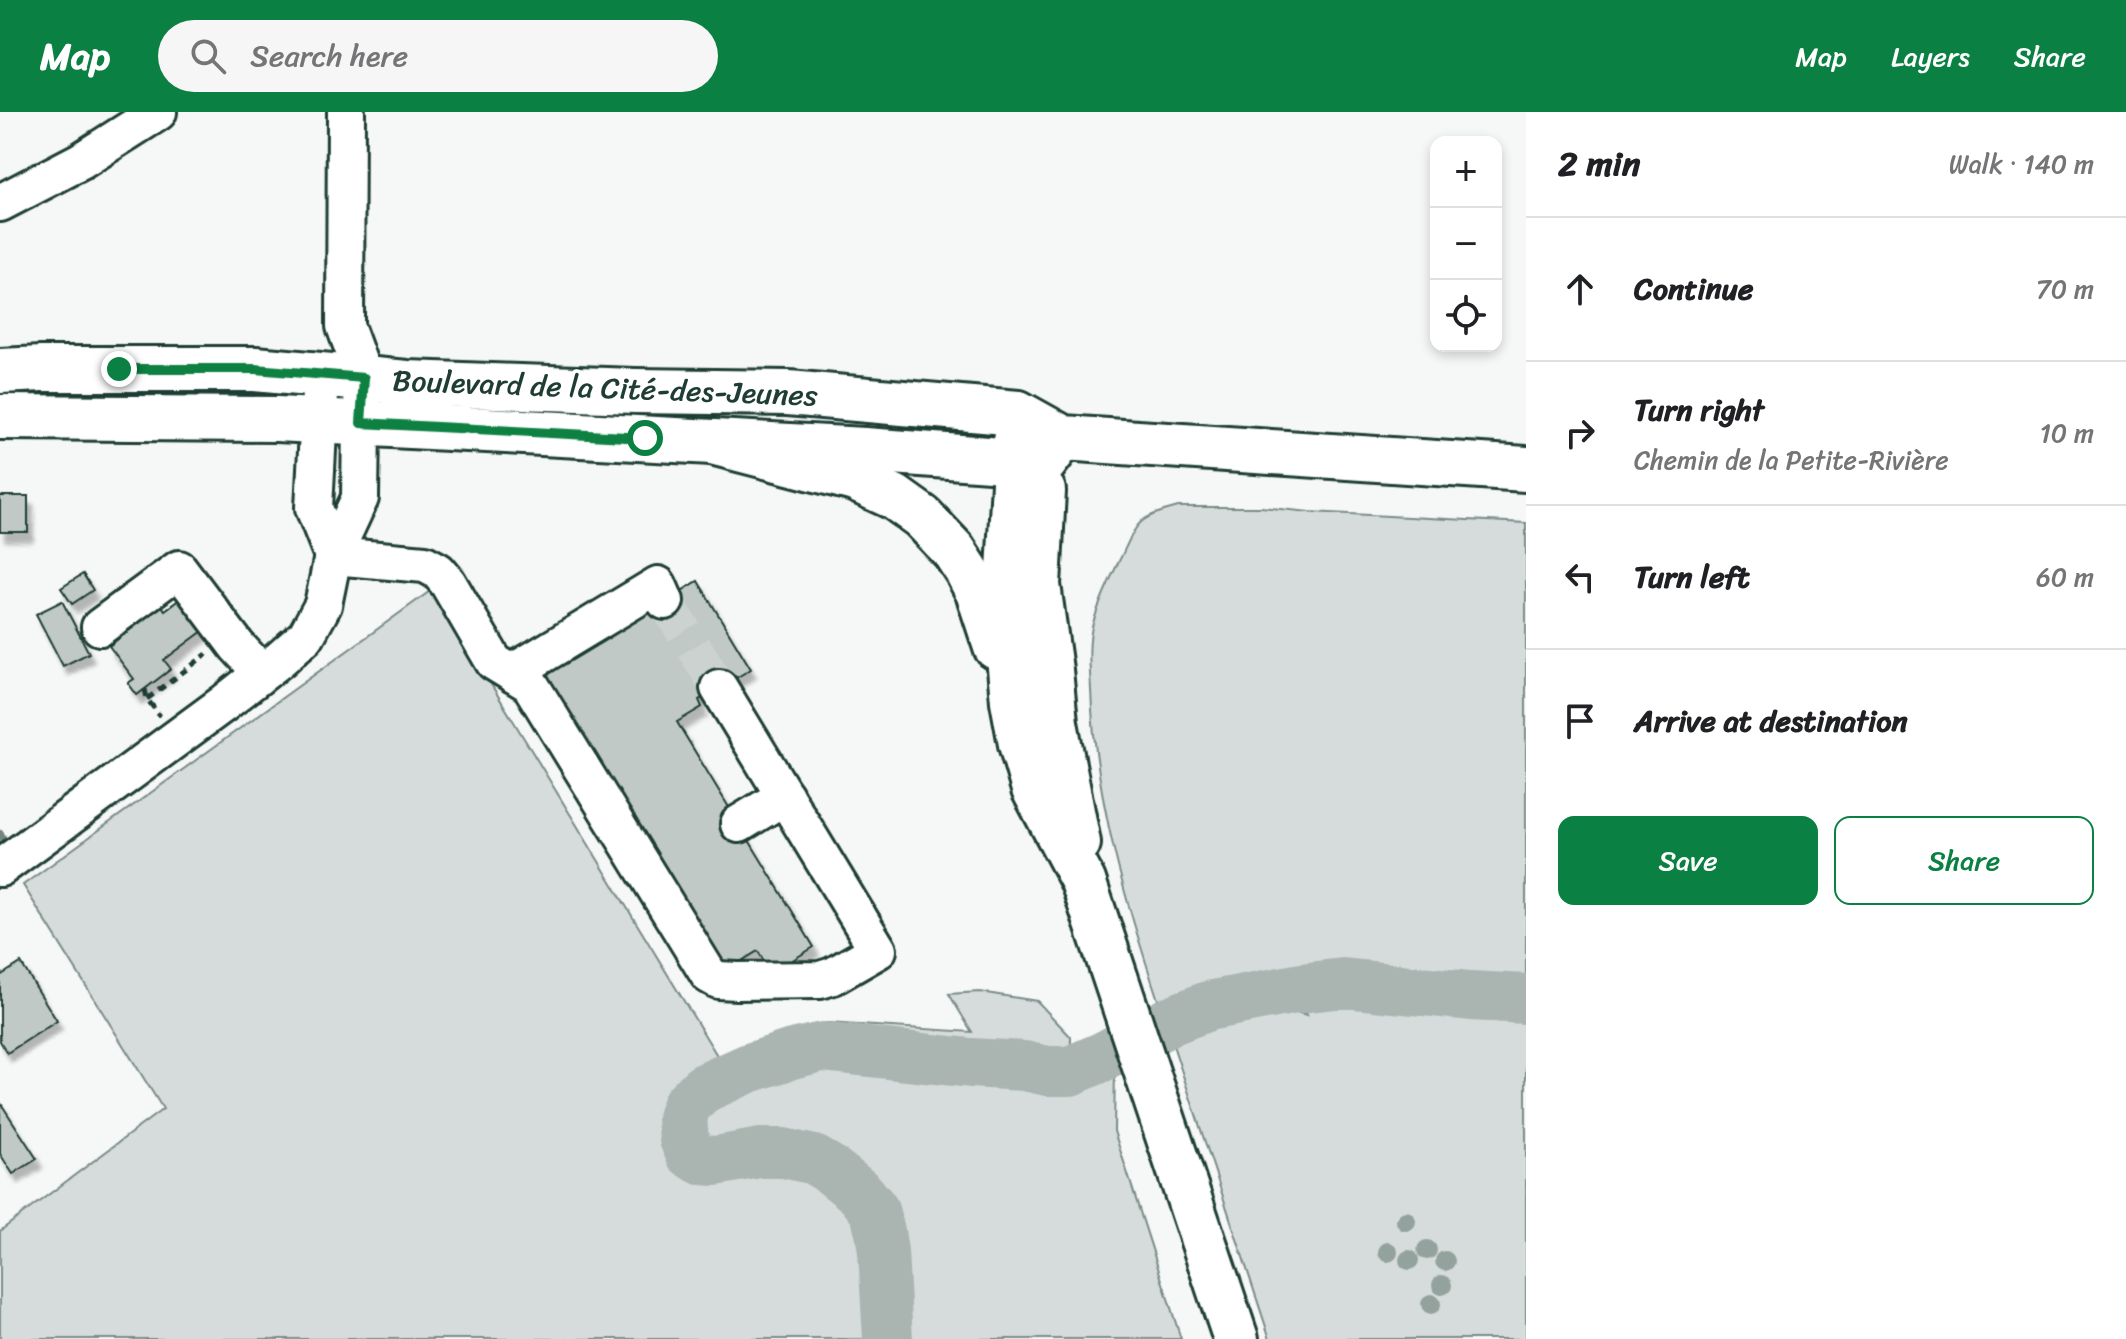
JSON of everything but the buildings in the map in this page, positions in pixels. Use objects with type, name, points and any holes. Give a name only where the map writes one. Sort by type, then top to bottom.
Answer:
[{"type":"main road","name":"Boulevard de la Cité-des-Jeunes","points":[[0,371],[255,369],[407,383],[788,393],[1018,413],[1041,454]]},
{"type":"main road","name":"Boulevard de la Cité-des-Jeunes","points":[[0,417],[277,419],[712,442],[1526,469]]},
{"type":"main road","points":[[712,442],[855,479],[894,497],[922,517],[954,551],[973,581],[1013,701]]},
{"type":"main road","points":[[1041,454],[1006,623],[1013,701],[1021,744],[1034,789],[1083,881],[1236,1339]]},
{"type":"main road","points":[[1041,454],[1038,585],[1055,723],[1083,881]]},
{"type":"street","points":[[0,203],[81,161],[158,112]]},
{"type":"street","points":[[0,868],[262,673],[306,636],[323,605],[333,556],[360,498],[364,378],[345,326],[346,112]]},
{"type":"street","points":[[333,556],[314,508],[318,422],[321,374],[345,326]]},
{"type":"street","points":[[333,556],[408,561],[425,564],[438,571],[494,662],[530,684],[709,975],[718,980],[820,980],[833,976],[878,950],[719,688]]},
{"type":"street","points":[[100,627],[179,569],[202,610],[262,673]]},
{"type":"street","points":[[512,673],[658,585],[665,601]]},
{"type":"street","points":[[739,824],[785,796]]},
{"type":"path","points":[[147,699],[202,657]]},
{"type":"path","points":[[145,689],[147,699],[161,718]]},
{"type":"shaded area","points":[[1178,507],[1261,507],[1526,523],[1526,1339],[1270,1339],[1171,1039],[1219,1012],[1261,1009],[1307,1015],[1288,982],[1261,985],[1162,1012],[1115,854],[1094,732],[1089,648],[1098,608],[1136,527],[1152,515]]},
{"type":"shaded area","points":[[433,589],[721,1062],[827,1023],[972,1032],[949,994],[980,992],[1037,1001],[1071,1037],[1070,1085],[1115,1068],[1114,1131],[1181,1339],[0,1339],[0,1231],[163,1109],[23,885]]},
{"type":"waterway","points":[[888,1339],[883,1252],[874,1210],[860,1193],[814,1160],[784,1153],[760,1153],[716,1161],[701,1160],[690,1153],[684,1139],[682,1118],[687,1104],[704,1088],[749,1068],[822,1047],[1070,1071],[1172,1020],[1208,1006],[1343,983],[1526,999]]},
{"type":"tunnel","points":[[665,601],[719,688]]},
{"type":"route","points":[[119,369],[255,369],[364,378],[361,423],[645,438]]}]
